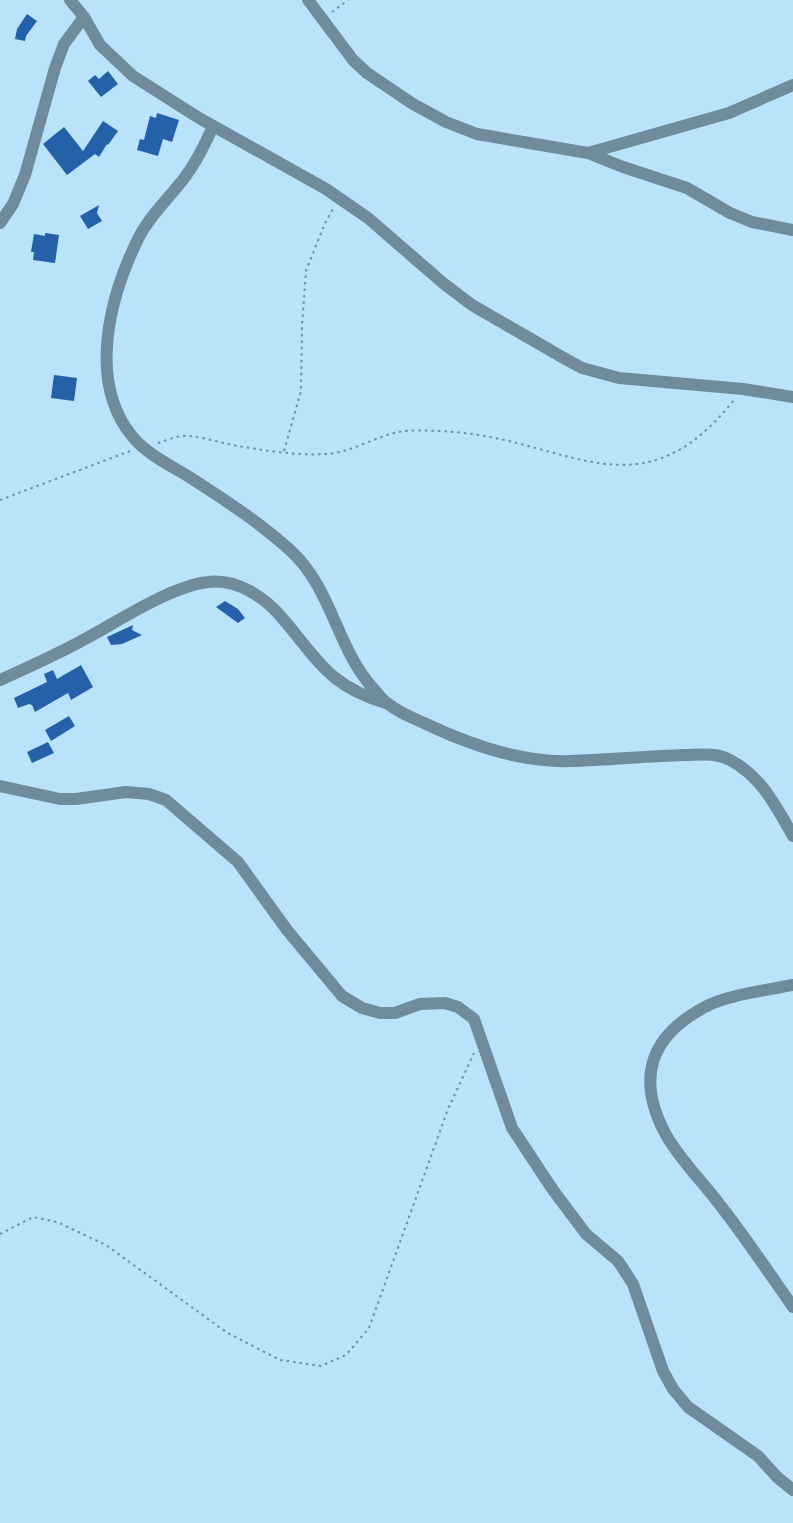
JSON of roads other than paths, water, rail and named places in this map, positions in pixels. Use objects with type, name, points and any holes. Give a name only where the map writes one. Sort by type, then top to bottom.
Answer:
[{"type":"street","points":[[70,0],[84,17],[100,45],[134,76],[213,126],[339,197],[368,218],[443,283],[472,304],[582,368],[619,378],[743,389],[793,397]]},
{"type":"street","points":[[308,0],[353,60],[367,73],[413,104],[446,122],[477,134],[588,153],[623,167],[687,188],[730,213],[752,222],[793,230]]},
{"type":"street","points":[[0,223],[13,204],[25,175],[55,68],[64,44],[84,17]]},
{"type":"street","points":[[588,153],[729,113],[793,85]]},
{"type":"street","points":[[213,126],[202,150],[180,184],[139,235],[119,291],[106,349],[107,372],[113,397],[131,436],[142,446],[248,515],[293,553],[308,569],[320,589],[353,662],[386,703]]},
{"type":"street","points":[[0,680],[36,664],[181,590],[208,582],[222,582],[237,586],[261,597],[283,619],[317,663],[333,678],[369,698],[386,703],[424,724],[513,756],[573,761],[647,755],[720,756],[751,774],[762,786],[793,836]]},
{"type":"street","points":[[0,786],[60,799],[76,799],[126,792],[149,794],[166,800],[238,862],[287,930],[342,996],[362,1008],[380,1012],[395,1012],[420,1004],[445,1003],[458,1007],[474,1019],[512,1128],[553,1190],[586,1234],[618,1261],[633,1284],[663,1371],[673,1390],[688,1407],[758,1456],[776,1478],[793,1490]]},
{"type":"street","points":[[793,985],[705,1006],[673,1030],[658,1046],[650,1073],[650,1091],[664,1132],[682,1159],[735,1224],[793,1307]]}]
